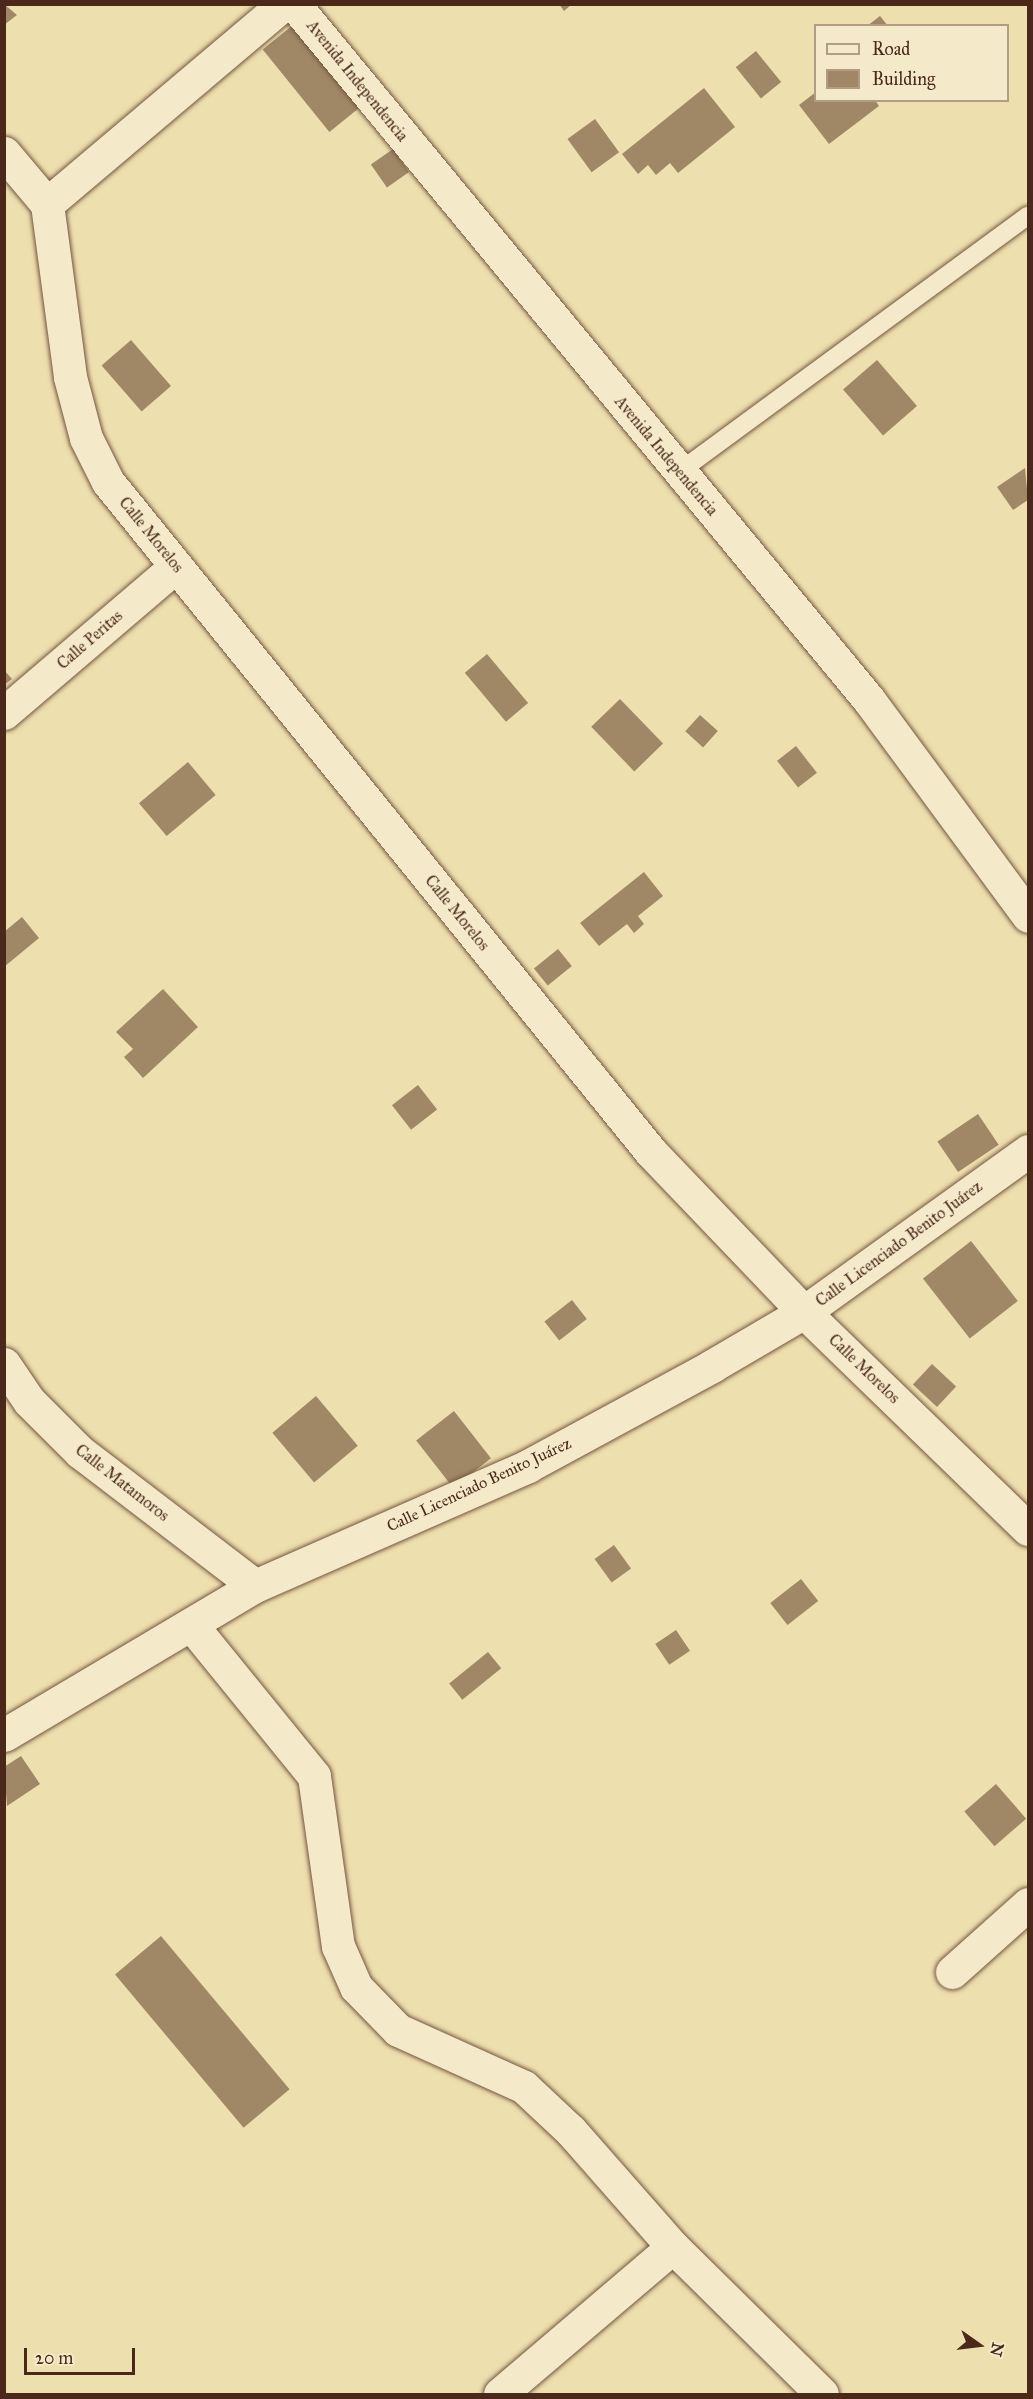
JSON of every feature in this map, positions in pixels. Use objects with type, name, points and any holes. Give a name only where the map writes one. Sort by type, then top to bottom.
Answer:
[{"type":"street","points":[[4,153],[46,204],[284,4]]},
{"type":"street","name":"Avenida Independencia","points":[[294,4],[869,700],[1029,916]]},
{"type":"street","name":"Calle Morelos","points":[[46,204],[70,377],[86,438],[108,482],[651,1152],[804,1312],[1029,1529]]},
{"type":"street","name":"Calle Peritas","points":[[4,713],[176,566]]},
{"type":"street","name":"Calle Licenciado Benito Juárez","points":[[4,1735],[193,1627],[255,1586],[528,1466],[804,1312],[1029,1151]]},
{"type":"street","name":"Calle Matamoros","points":[[4,1364],[29,1401],[80,1452],[255,1586]]},
{"type":"street","points":[[193,1627],[314,1776],[338,1946],[356,1987],[398,2030],[524,2087],[571,2130],[673,2247],[822,2394]]},
{"type":"street","points":[[952,1972],[1029,1904]]},
{"type":"street","points":[[500,2394],[673,2247]]},
{"type":"lane","points":[[679,472],[1029,216]]},
{"type":"building","points":[[4,4],[17,15],[4,25]]},
{"type":"building","points":[[559,4],[572,4],[564,11]]},
{"type":"building","points":[[880,16],[886,24],[870,24]]},
{"type":"building","points":[[293,25],[360,107],[329,132],[263,50]]},
{"type":"building","points":[[756,51],[781,82],[761,98],[736,67]]},
{"type":"building","points":[[704,88],[735,127],[678,173],[670,163],[656,175],[648,165],[638,174],[622,154]]},
{"type":"building","points":[[814,94],[814,102],[876,102],[879,106],[829,144],[799,105]]},
{"type":"building","points":[[595,119],[619,152],[592,172],[567,139]]},
{"type":"building","points":[[393,149],[409,172],[387,187],[371,164]]},
{"type":"building","points":[[131,340],[171,386],[142,412],[102,366]]},
{"type":"building","points":[[877,360],[917,406],[883,436],[843,390]]},
{"type":"building","points":[[1025,468],[1028,500],[1013,510],[997,487]]},
{"type":"building","points":[[487,654],[528,703],[506,722],[465,673]]},
{"type":"building","points":[[4,670],[12,679],[4,685]]},
{"type":"building","points":[[620,699],[663,744],[634,771],[591,727]]},
{"type":"building","points":[[700,715],[718,731],[703,747],[685,731]]},
{"type":"building","points":[[796,746],[817,773],[798,788],[777,761]]},
{"type":"building","points":[[188,762],[216,795],[167,836],[139,803]]},
{"type":"building","points":[[644,872],[663,896],[638,916],[644,924],[634,933],[627,924],[599,946],[580,923]]},
{"type":"building","points":[[22,917],[39,938],[4,967],[4,932]]},
{"type":"building","points":[[558,949],[572,966],[548,986],[534,969]]},
{"type":"building","points":[[163,989],[198,1027],[143,1078],[124,1057],[133,1049],[116,1032]]},
{"type":"building","points":[[418,1085],[437,1109],[411,1130],[392,1105]]},
{"type":"building","points":[[978,1114],[999,1145],[958,1172],[937,1141]]},
{"type":"building","points":[[971,1241],[1018,1301],[970,1338],[923,1279]]},
{"type":"building","points":[[572,1300],[587,1319],[559,1340],[544,1322]]},
{"type":"building","points":[[932,1364],[956,1387],[937,1407],[913,1384]]},
{"type":"building","points":[[316,1396],[358,1446],[314,1482],[272,1433]]},
{"type":"building","points":[[454,1411],[491,1458],[453,1488],[416,1441]]},
{"type":"building","points":[[614,1545],[631,1568],[612,1583],[595,1559]]},
{"type":"building","points":[[801,1579],[818,1601],[788,1625],[770,1603]]},
{"type":"building","points":[[676,1630],[690,1651],[669,1665],[655,1644]]},
{"type":"building","points":[[488,1652],[501,1668],[462,1700],[449,1683]]},
{"type":"building","points":[[21,1756],[40,1784],[7,1806],[4,1767]]},
{"type":"building","points":[[996,1784],[1026,1819],[994,1846],[964,1812]]},
{"type":"building","points":[[161,1936],[290,2089],[244,2128],[115,1975]]}]
